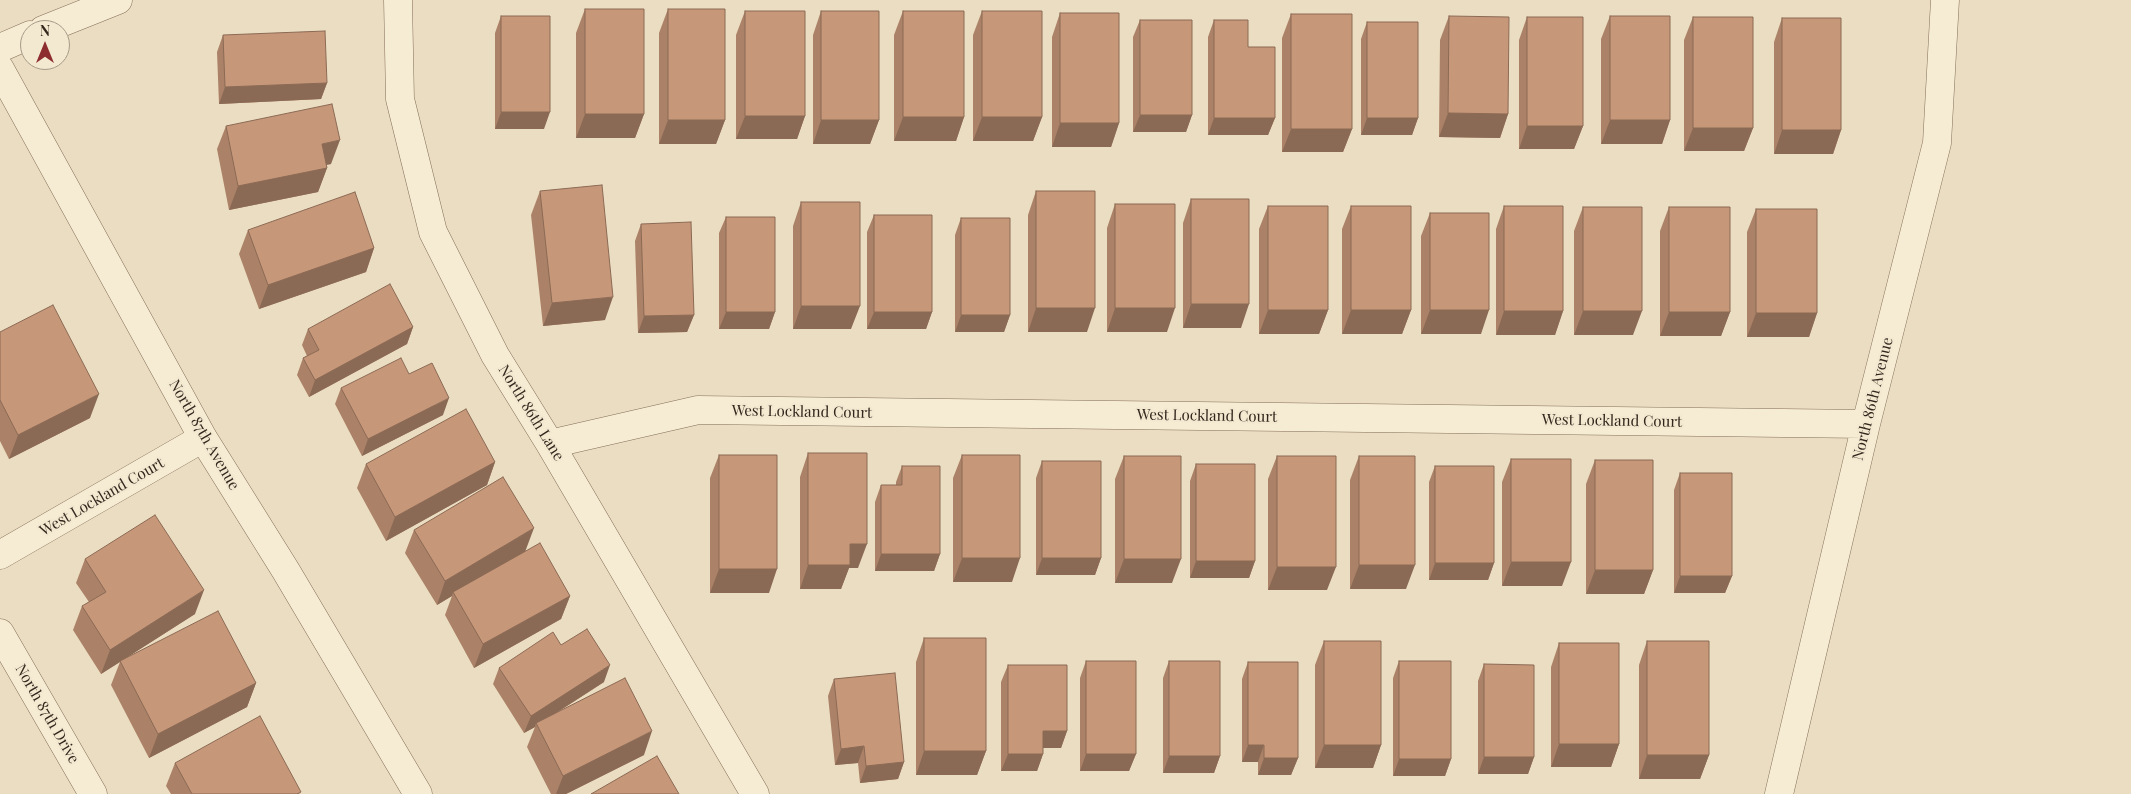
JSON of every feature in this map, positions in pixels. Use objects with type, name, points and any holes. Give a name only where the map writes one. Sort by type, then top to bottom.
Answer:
[{"type":"street","points":[[68,20],[118,0]]},
{"type":"street","name":"North 86th Lane","points":[[398,0],[400,99],[433,232],[495,355],[550,444],[755,794]]},
{"type":"street","name":"North 86th Avenue","points":[[1779,794],[1866,424],[1937,143],[1945,0]]},
{"type":"street","points":[[0,48],[20,39]]},
{"type":"street","name":"North 87th Avenue","points":[[0,69],[203,438],[286,571],[418,794]]},
{"type":"street","name":"West Lockland Court","points":[[550,444],[698,410],[1866,424]]},
{"type":"street","name":"West Lockland Court","points":[[0,555],[203,438]]},
{"type":"street","name":"North 87th Drive","points":[[0,633],[93,794]]},
{"type":"building","points":[[585,9],[644,9],[644,114],[585,114]]},
{"type":"building","points":[[668,9],[725,9],[725,120],[668,120]]},
{"type":"building","points":[[745,11],[805,11],[805,116],[745,116]]},
{"type":"building","points":[[821,11],[879,11],[879,120],[821,120]]},
{"type":"building","points":[[903,11],[964,11],[964,117],[903,117]]},
{"type":"building","points":[[982,11],[1042,11],[1042,117],[982,117]]},
{"type":"building","points":[[1060,13],[1119,13],[1119,123],[1060,123]]},
{"type":"building","points":[[1291,14],[1352,14],[1352,129],[1291,129]]},
{"type":"building","points":[[501,16],[550,16],[550,112],[501,112]]},
{"type":"building","points":[[1449,16],[1509,17],[1508,114],[1448,113]]},
{"type":"building","points":[[1610,16],[1670,16],[1670,120],[1610,120]]},
{"type":"building","points":[[1527,17],[1583,17],[1583,126],[1527,126]]},
{"type":"building","points":[[1693,17],[1753,17],[1753,128],[1693,128]]},
{"type":"building","points":[[1782,18],[1841,18],[1841,130],[1782,130]]},
{"type":"building","points":[[1140,20],[1192,20],[1192,115],[1140,115]]},
{"type":"building","points":[[1214,20],[1248,20],[1248,47],[1275,47],[1275,118],[1214,118]]},
{"type":"building","points":[[1367,22],[1418,22],[1418,118],[1367,118]]},
{"type":"building","points":[[325,31],[327,83],[225,87],[223,35]]},
{"type":"building","points":[[332,104],[340,140],[322,144],[327,168],[238,186],[226,126]]},
{"type":"building","points":[[602,185],[613,297],[552,303],[540,191]]},
{"type":"building","points":[[1036,191],[1095,191],[1095,308],[1036,308]]},
{"type":"building","points":[[355,192],[374,248],[268,285],[248,230]]},
{"type":"building","points":[[1191,199],[1249,199],[1249,304],[1191,304]]},
{"type":"building","points":[[801,202],[860,202],[860,306],[801,306]]},
{"type":"building","points":[[1115,204],[1175,204],[1175,308],[1115,308]]},
{"type":"building","points":[[1268,206],[1328,206],[1328,310],[1268,310]]},
{"type":"building","points":[[1351,206],[1411,206],[1411,310],[1351,310]]},
{"type":"building","points":[[1504,206],[1563,206],[1563,311],[1504,311]]},
{"type":"building","points":[[1583,207],[1642,207],[1642,311],[1583,311]]},
{"type":"building","points":[[1669,207],[1730,207],[1730,312],[1669,312]]},
{"type":"building","points":[[1756,209],[1817,209],[1817,313],[1756,313]]},
{"type":"building","points":[[1430,213],[1489,213],[1489,310],[1430,310]]},
{"type":"building","points":[[874,215],[932,215],[932,312],[874,312]]},
{"type":"building","points":[[726,217],[775,217],[775,312],[726,312]]},
{"type":"building","points":[[961,218],[1010,218],[1010,315],[961,315]]},
{"type":"building","points":[[691,222],[694,315],[644,316],[641,224]]},
{"type":"building","points":[[390,284],[413,327],[315,380],[303,358],[319,350],[308,329]]},
{"type":"building","points":[[53,305],[99,394],[18,435],[0,400],[0,332]]},
{"type":"building","points":[[401,358],[409,374],[432,363],[449,398],[368,439],[341,388]]},
{"type":"building","points":[[466,409],[495,462],[395,517],[366,464]]},
{"type":"building","points":[[808,453],[867,453],[867,544],[850,544],[850,565],[808,565]]},
{"type":"building","points":[[719,455],[777,455],[777,569],[719,569]]},
{"type":"building","points":[[962,455],[1020,455],[1020,558],[962,558]]},
{"type":"building","points":[[1124,456],[1181,456],[1181,559],[1124,559]]},
{"type":"building","points":[[1277,456],[1336,456],[1336,567],[1277,567]]},
{"type":"building","points":[[1359,456],[1415,456],[1415,565],[1359,565]]},
{"type":"building","points":[[1511,459],[1571,459],[1571,562],[1511,562]]},
{"type":"building","points":[[1595,460],[1653,460],[1653,570],[1595,570]]},
{"type":"building","points":[[1042,461],[1101,461],[1101,558],[1042,558]]},
{"type":"building","points":[[1196,464],[1255,464],[1255,561],[1196,561]]},
{"type":"building","points":[[902,466],[940,466],[940,554],[881,554],[881,485],[902,485]]},
{"type":"building","points":[[1435,466],[1494,466],[1494,563],[1435,563]]},
{"type":"building","points":[[1680,473],[1732,473],[1732,576],[1680,576]]},
{"type":"building","points":[[503,477],[534,528],[445,581],[414,530]]},
{"type":"building","points":[[155,515],[204,590],[110,650],[82,606],[106,592],[85,559]]},
{"type":"building","points":[[540,543],[570,596],[483,644],[453,592]]},
{"type":"building","points":[[218,611],[256,683],[158,734],[120,661]]},
{"type":"building","points":[[587,629],[610,665],[531,716],[499,668],[553,632],[561,645]]},
{"type":"building","points":[[924,638],[986,638],[986,751],[924,751]]},
{"type":"building","points":[[1324,641],[1381,641],[1381,745],[1324,745]]},
{"type":"building","points":[[1647,641],[1709,641],[1709,755],[1647,755]]},
{"type":"building","points":[[1559,643],[1619,643],[1619,744],[1559,744]]},
{"type":"building","points":[[1086,661],[1136,661],[1136,754],[1086,754]]},
{"type":"building","points":[[1169,661],[1220,661],[1220,756],[1169,756]]},
{"type":"building","points":[[1399,661],[1451,661],[1451,759],[1399,759]]},
{"type":"building","points":[[1248,662],[1298,662],[1298,758],[1264,758],[1264,745],[1248,745]]},
{"type":"building","points":[[1484,664],[1534,665],[1534,757],[1484,757]]},
{"type":"building","points":[[1008,665],[1067,665],[1067,731],[1043,731],[1043,754],[1008,754]]},
{"type":"building","points":[[895,673],[904,762],[866,766],[864,746],[841,749],[834,679]]},
{"type":"building","points":[[625,678],[652,731],[563,776],[536,723]]},
{"type":"building","points":[[260,716],[301,792],[297,794],[192,794],[175,763]]},
{"type":"building","points":[[657,756],[679,794],[591,794]]}]
